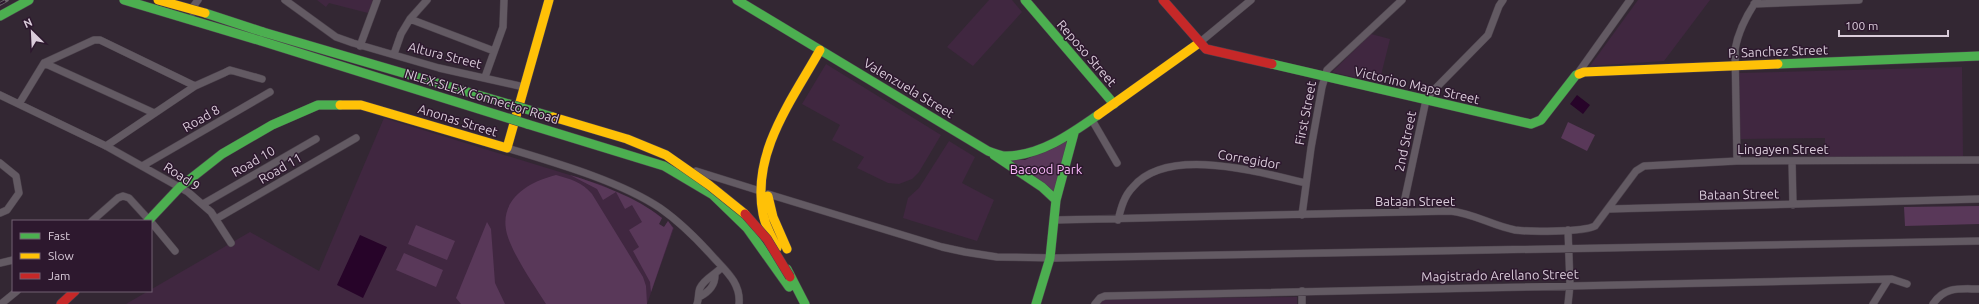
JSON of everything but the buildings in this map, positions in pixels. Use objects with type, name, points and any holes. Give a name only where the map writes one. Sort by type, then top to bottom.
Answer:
[{"type":"main road","points":[[0,16],[28,0]]},
{"type":"main road","name":"NLEX-SLEX Connector Road","points":[[124,0],[664,166],[713,195],[747,228],[789,287]]},
{"type":"main road","name":"NLEX-SLEX Connector Road","points":[[158,0],[627,139],[666,155],[709,185],[742,212],[767,240],[790,278]]},
{"type":"main road","points":[[507,148],[549,0]]},
{"type":"main road","name":"Valenzuela Street","points":[[737,0],[992,153],[1012,155],[1031,152],[1050,145],[1074,132],[1199,43]]},
{"type":"main road","name":"Reposo Street","points":[[1025,0],[1114,104]]},
{"type":"main road","name":"Victorino Mapa Street","points":[[1162,0],[1199,43],[1209,50],[1324,78],[1531,124],[1541,120],[1578,73]]},
{"type":"main road","points":[[805,304],[783,251],[764,215],[762,165],[769,146],[823,52]]},
{"type":"main road","name":"P. Sanchez Street","points":[[1578,73],[1979,56]]},
{"type":"main road","name":"Anonas Street","points":[[151,220],[180,187],[201,169],[248,139],[307,109],[324,105],[361,105],[507,148]]},
{"type":"main road","points":[[1036,304],[1050,258],[1056,200],[1074,132]]},
{"type":"main road","points":[[992,153],[1042,187],[1056,200]]},
{"type":"main road","points":[[764,193],[783,251]]},
{"type":"main road","points":[[61,304],[74,292]]},
{"type":"street","points":[[193,13],[193,7],[198,0]]},
{"type":"street","name":"Altura Street","points":[[285,0],[336,37],[360,46],[394,54],[439,68],[485,77],[524,87]]},
{"type":"street","points":[[360,46],[377,0]]},
{"type":"street","points":[[394,54],[401,34],[410,19],[427,0]]},
{"type":"street","points":[[485,77],[503,27],[504,0]]},
{"type":"street","points":[[1199,43],[1250,0]]},
{"type":"street","name":"First Street","points":[[1302,216],[1306,183],[1324,78],[1330,66],[1402,0]]},
{"type":"street","name":"Victorino Mapa Street","points":[[1578,73],[1630,0]]},
{"type":"street","points":[[1737,161],[1735,66],[1738,36],[1756,2],[1859,0]]},
{"type":"street","name":"2nd Street","points":[[1402,212],[1426,100],[1431,93],[1488,35],[1498,2]]},
{"type":"street","points":[[410,19],[494,51]]},
{"type":"street","points":[[19,104],[44,63],[94,40],[100,40],[195,86]]},
{"type":"street","points":[[44,63],[154,113]]},
{"type":"street","points":[[106,146],[195,86],[230,70],[262,79]]},
{"type":"street","name":"Road 8","points":[[144,165],[270,92]]},
{"type":"street","name":"Road 9","points":[[0,95],[144,165],[180,187],[202,204],[216,219],[231,243]]},
{"type":"street","points":[[1092,120],[1118,163]]},
{"type":"street","name":"Road 11","points":[[216,219],[356,138]]},
{"type":"street","name":"Road 10","points":[[202,204],[316,139]]},
{"type":"street","name":"Anonas Street","points":[[507,148],[601,180],[654,204],[678,222],[722,266],[737,287],[739,304]]},
{"type":"street","points":[[646,156],[868,226],[965,252],[1007,258],[1569,250],[1979,242]]},
{"type":"street","name":"Lingayen Street","points":[[1609,209],[1636,171],[1641,167],[1737,161],[1979,160]]},
{"type":"street","points":[[1792,161],[1793,205]]},
{"type":"street","points":[[0,162],[16,176],[19,192],[7,210],[0,213]]},
{"type":"street","name":"Corregidor","points":[[1118,220],[1124,200],[1134,185],[1149,175],[1172,166],[1207,164],[1221,165],[1306,183]]},
{"type":"street","points":[[93,220],[118,198],[123,196],[128,198],[149,220]]},
{"type":"street","name":"Bataan Street","points":[[1055,220],[1118,220],[1402,212],[1458,212],[1515,230],[1568,230],[1595,226],[1609,209],[1979,200]]},
{"type":"street","points":[[152,224],[174,251]]},
{"type":"street","points":[[1568,230],[1570,285],[1568,304]]},
{"type":"street","points":[[0,263],[12,260]]},
{"type":"street","points":[[698,301],[699,290],[703,283],[715,275],[722,266]]},
{"type":"street","points":[[1872,304],[1888,280]]},
{"type":"street","name":"Magistrado Arellano Street","points":[[1095,304],[1100,298],[1105,296],[1302,291],[1888,280],[1897,280],[1907,284]]},
{"type":"street","points":[[1933,304],[1938,296],[1945,291],[1979,289]]},
{"type":"street","points":[[1302,291],[1302,304]]},
{"type":"street","points":[[1,304],[16,292]]},
{"type":"shaded area","points":[[317,0],[373,0],[368,13],[329,3],[326,7]]},
{"type":"shaded area","points":[[989,0],[1012,0],[1022,12],[973,66],[947,47]]},
{"type":"shaded area","points":[[1638,0],[1710,0],[1664,61],[1590,66]]},
{"type":"shaded area","points":[[1371,34],[1390,39],[1379,83],[1332,72]]},
{"type":"shaded area","points":[[826,64],[941,135],[919,172],[912,179],[899,184],[888,183],[857,168],[864,157],[832,140],[840,125],[802,104]]},
{"type":"shaded area","points":[[1962,67],[1963,157],[1825,158],[1825,138],[1740,139],[1739,73]]},
{"type":"shaded area","points":[[1577,95],[1590,105],[1583,114],[1570,104]]},
{"type":"shaded area","points":[[384,118],[602,185],[656,213],[662,218],[659,224],[664,227],[668,221],[674,228],[647,304],[126,304],[147,292],[152,292],[152,289],[250,232],[319,271]]},
{"type":"shaded area","points":[[949,141],[975,157],[962,183],[994,200],[977,241],[903,218],[908,198],[919,188]]},
{"type":"shaded area","points":[[360,235],[387,247],[363,298],[337,285]]},
{"type":"shaded area","points":[[1297,297],[1297,304],[1098,304],[1104,299]]},
{"type":"green space","points":[[1568,122],[1595,135],[1587,151],[1561,138]]},
{"type":"green space","name":"Bacood Park","points":[[1064,141],[1067,142],[1056,193],[1008,159],[1025,160]]},
{"type":"green space","points":[[556,175],[580,184],[592,194],[643,277],[646,286],[647,304],[546,304],[524,270],[514,251],[507,234],[505,222],[507,211],[511,202],[518,194],[535,182]]},
{"type":"green space","points":[[570,175],[606,187],[630,198],[662,218],[659,224],[664,227],[668,221],[673,228],[651,292],[650,282],[633,251],[639,247],[629,230],[642,222],[632,205],[625,209],[616,192],[603,200],[597,189]]},
{"type":"green space","points":[[1979,206],[1979,224],[1905,226],[1904,207]]},
{"type":"green space","points":[[487,222],[491,229],[495,283],[505,304],[461,304],[456,298]]},
{"type":"green space","points":[[416,225],[455,241],[447,260],[408,244]]},
{"type":"green space","points":[[404,253],[443,270],[436,287],[396,270]]},
{"type":"railway","points":[[0,4],[7,0]]},
{"type":"traffic: fast","points":[[0,16],[29,0]]},
{"type":"traffic: fast","points":[[124,0],[261,41]]},
{"type":"traffic: fast","points":[[737,0],[988,151],[1002,156],[1019,155],[1055,143],[1098,115]]},
{"type":"traffic: fast","points":[[1025,0],[1114,104]]},
{"type":"traffic: fast","points":[[205,13],[263,32]]},
{"type":"traffic: fast","points":[[263,32],[553,117]]},
{"type":"traffic: fast","points":[[261,41],[527,124]]},
{"type":"traffic: fast","points":[[1778,64],[1979,56]]},
{"type":"traffic: fast","points":[[1272,64],[1531,124],[1541,120],[1576,75],[1579,74]]},
{"type":"traffic: fast","points":[[149,220],[180,187],[222,154],[272,125],[318,105],[340,105]]},
{"type":"traffic: fast","points":[[527,124],[664,166],[713,195],[747,228],[789,287]]},
{"type":"traffic: fast","points":[[1036,304],[1050,258],[1056,200],[1074,133]]},
{"type":"traffic: fast","points":[[994,155],[1042,187],[1056,200]]},
{"type":"traffic: fast","points":[[787,269],[805,304]]},
{"type":"traffic: slow","points":[[158,0],[205,13]]},
{"type":"traffic: slow","points":[[340,105],[361,105],[507,148],[549,0]]},
{"type":"traffic: slow","points":[[1098,115],[1199,43]]},
{"type":"traffic: slow","points":[[777,248],[767,227],[763,214],[761,191],[763,170],[768,148],[776,128],[820,50]]},
{"type":"traffic: slow","points":[[1579,74],[1584,72],[1778,64]]},
{"type":"traffic: slow","points":[[553,117],[627,139],[666,155],[709,185],[745,214]]},
{"type":"traffic: slow","points":[[768,196],[773,217],[787,249]]},
{"type":"traffic: jam","points":[[1163,0],[1206,49],[1272,64]]},
{"type":"traffic: jam","points":[[745,214],[767,239],[790,277]]},
{"type":"traffic: jam","points":[[61,304],[74,292]]}]
